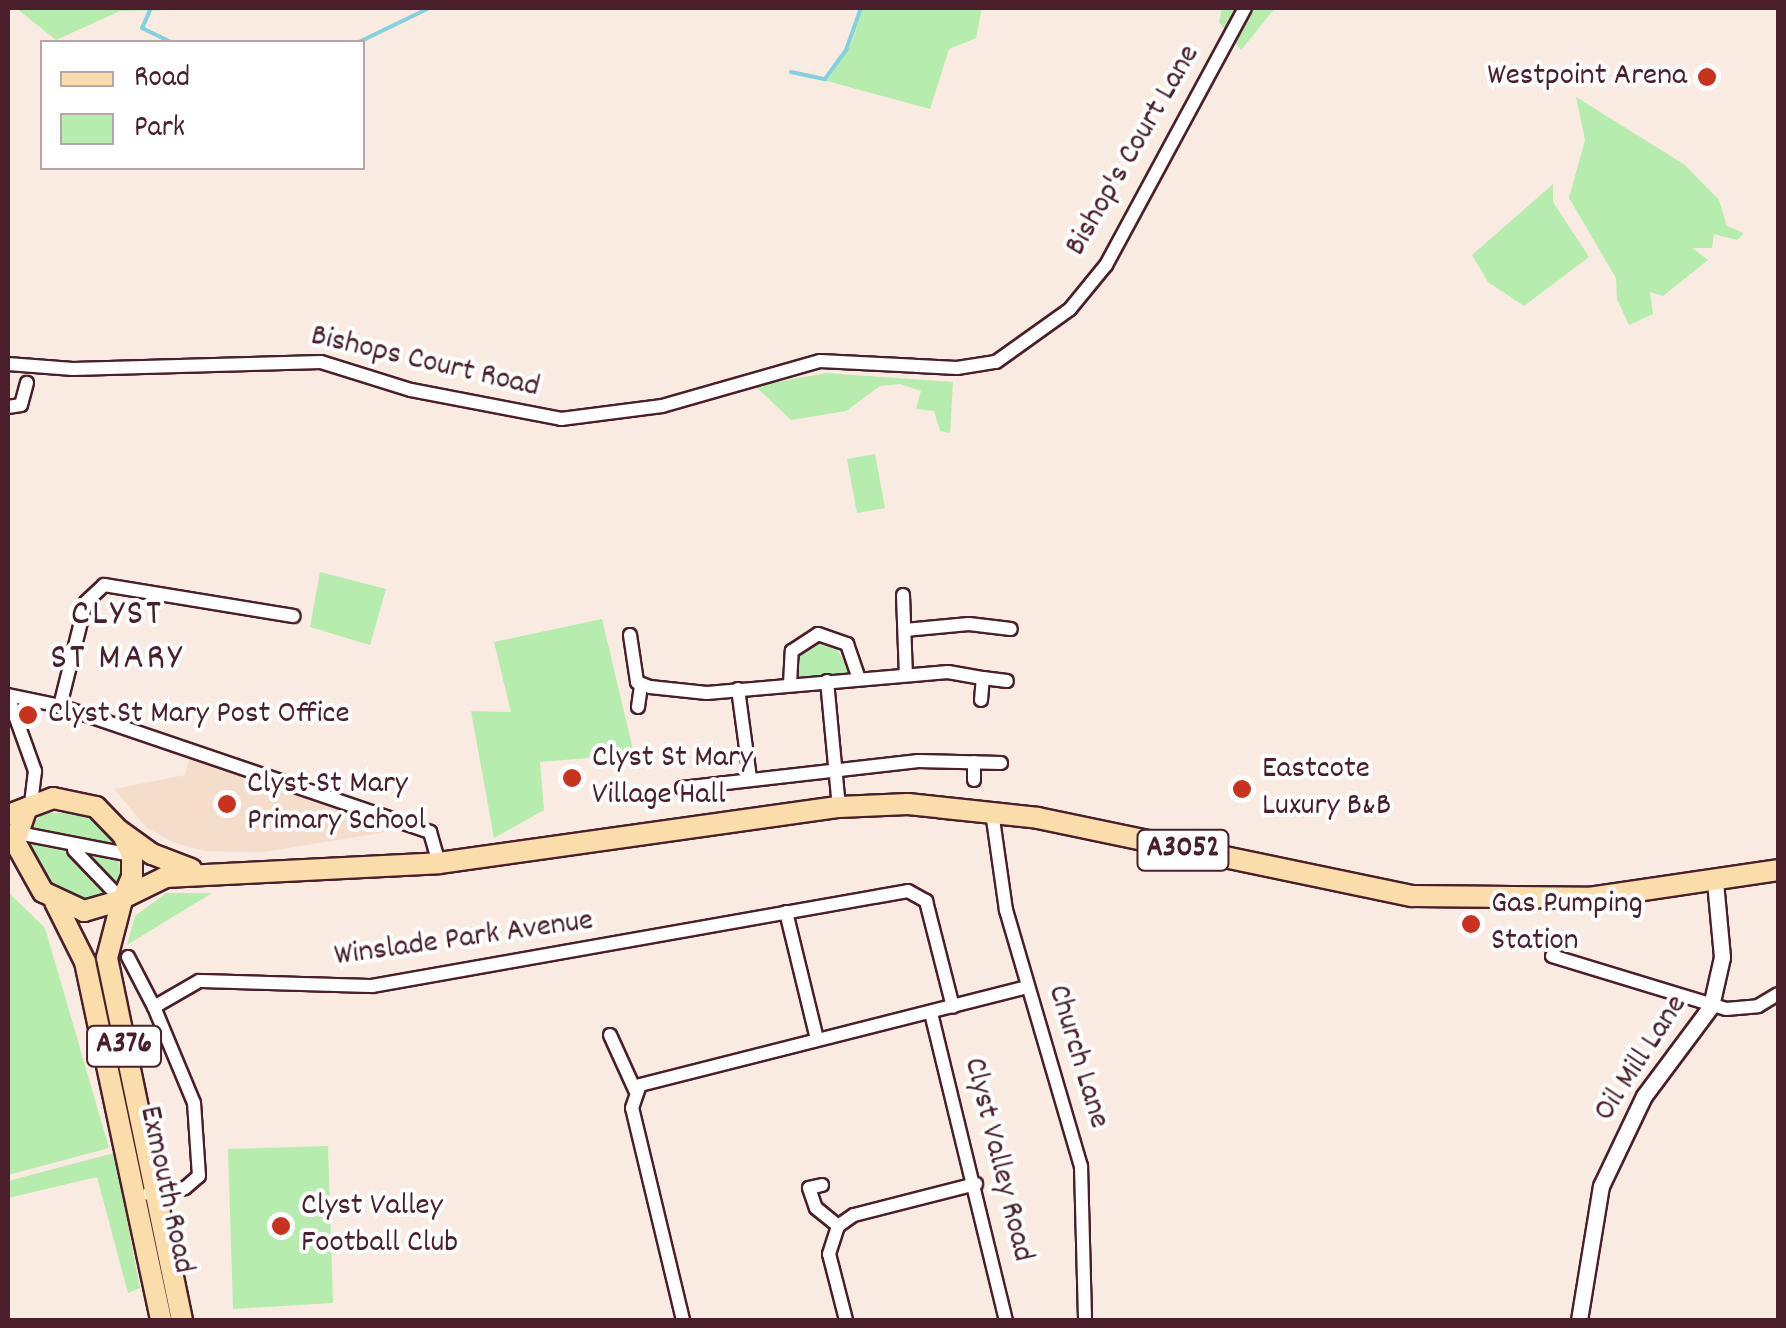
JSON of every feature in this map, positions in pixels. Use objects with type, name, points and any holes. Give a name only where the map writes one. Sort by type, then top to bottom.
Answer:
[{"type":"main road","points":[[18,819],[65,797],[96,807],[118,829],[132,855]]},
{"type":"main road","name":"A3052","points":[[123,898],[166,876],[438,863],[839,807],[992,812],[1412,896],[1567,899],[1715,882],[1778,870]]},
{"type":"main road","name":"A376","points":[[18,819],[35,884]]},
{"type":"main road","name":"A3052","points":[[118,829],[167,862],[207,872]]},
{"type":"main road","name":"A376","points":[[123,898],[132,855]]},
{"type":"main road","name":"A376","points":[[8,859],[54,902]]},
{"type":"main road","points":[[54,902],[84,910],[123,898]]},
{"type":"main road","name":"Exmouth Road","points":[[123,898],[107,958],[162,1320]]},
{"type":"main road","name":"Exmouth Road","points":[[54,902],[85,962],[182,1320]]},
{"type":"street","name":"Bishop's Court Lane","points":[[606,416],[820,360],[980,367],[1038,336],[1106,265],[1244,8]]},
{"type":"street","name":"Bishops Court Road","points":[[8,364],[320,362],[411,390],[545,418],[606,416]]},
{"type":"street","points":[[8,407],[21,405],[27,383]]},
{"type":"street","points":[[60,706],[86,602],[104,585],[271,607],[293,616]]},
{"type":"street","points":[[903,594],[906,675]]},
{"type":"street","points":[[905,630],[969,624],[1011,629]]},
{"type":"street","points":[[790,684],[792,651],[818,634],[846,644],[859,679]]},
{"type":"street","points":[[630,635],[641,685],[638,707]]},
{"type":"street","points":[[641,685],[738,689],[906,675],[1007,681]]},
{"type":"street","points":[[981,700],[983,678]]},
{"type":"street","points":[[827,681],[839,807]]},
{"type":"street","points":[[738,689],[750,778]]},
{"type":"street","points":[[8,696],[60,706],[430,832],[438,863]]},
{"type":"street","points":[[8,696],[35,771],[65,797]]},
{"type":"street","points":[[974,762],[974,780]]},
{"type":"street","points":[[682,788],[792,772],[1001,763]]},
{"type":"street","points":[[35,771],[18,819],[98,868],[123,898]]},
{"type":"street","name":"Church Lane","points":[[992,812],[1026,986],[1082,1166],[1085,1320]]},
{"type":"street","points":[[68,847],[167,862]]},
{"type":"street","name":"Oil Mill Lane","points":[[1579,1320],[1600,1186],[1644,1096],[1711,1006],[1722,958],[1715,882]]},
{"type":"street","name":"Winslade Park Avenue","points":[[154,1007],[213,978],[372,986],[786,912],[919,894],[953,1006]]},
{"type":"street","points":[[786,912],[817,1039]]},
{"type":"street","points":[[1552,956],[1711,1006],[1741,1009],[1778,994]]},
{"type":"street","points":[[128,957],[154,1007],[194,1103],[201,1162],[193,1185],[146,1195]]},
{"type":"street","points":[[635,1090],[1026,986]]},
{"type":"street","name":"Clyst Valley Road","points":[[931,1013],[976,1184],[1006,1320]]},
{"type":"street","points":[[610,1035],[635,1090],[632,1108],[683,1320]]},
{"type":"street","points":[[846,1320],[829,1254],[838,1226],[854,1215],[976,1184]]},
{"type":"street","points":[[811,1187],[816,1208],[838,1226]]},
{"type":"shaded area","name":"Clyst St Mary Primary School","points":[[190,757],[390,825],[387,832],[264,852],[204,851],[175,843],[147,828],[114,789],[185,775]]},
{"type":"green space","points":[[16,8],[177,10],[120,11],[56,40]]},
{"type":"green space","points":[[863,8],[982,8],[976,38],[949,49],[930,109],[827,81],[851,44]]},
{"type":"green space","points":[[1222,8],[1275,8],[1241,50],[1219,22]]},
{"type":"green space","points":[[1576,97],[1685,165],[1719,200],[1727,226],[1744,233],[1737,240],[1714,234],[1712,248],[1692,248],[1708,260],[1663,296],[1650,292],[1653,314],[1629,325],[1617,299],[1616,278],[1569,198],[1585,140]]},
{"type":"green space","points":[[1553,184],[1553,202],[1589,257],[1524,306],[1488,282],[1472,255]]},
{"type":"green space","points":[[826,373],[953,382],[950,433],[940,431],[934,411],[916,409],[921,391],[900,384],[880,386],[846,411],[791,420],[755,386]]},
{"type":"green space","points":[[875,454],[885,508],[857,513],[847,459]]},
{"type":"green space","points":[[320,572],[386,589],[370,645],[310,627]]},
{"type":"green space","points":[[602,619],[634,754],[540,762],[544,810],[494,838],[471,711],[511,712],[494,642]]},
{"type":"green space","points":[[810,640],[840,643],[836,648],[851,673],[794,678],[793,660]]},
{"type":"green space","points":[[43,813],[83,813],[115,842],[121,872],[114,890],[83,901],[48,888],[24,848],[27,830]]},
{"type":"green space","points":[[8,892],[45,928],[109,1148],[8,1175]]},
{"type":"green space","points":[[166,893],[212,893],[127,945],[135,916]]},
{"type":"green space","name":"Clyst Valley Football Club","points":[[328,1146],[333,1303],[233,1309],[228,1149]]},
{"type":"green space","points":[[114,1153],[140,1288],[128,1293],[97,1177],[8,1198],[8,1181]]},
{"type":"waterway","points":[[151,8],[142,28],[167,40]]},
{"type":"waterway","points":[[363,40],[429,8]]},
{"type":"waterway","points":[[533,8],[584,8]]},
{"type":"waterway","points":[[791,72],[825,79],[846,50],[861,8]]},
{"type":"place","name":"Westpoint Arena","points":[[1707,77]]},
{"type":"place","name":"Clyst St Mary Post Office","points":[[28,715]]},
{"type":"place","name":"Clyst St Mary Village Hall","points":[[572,778]]},
{"type":"place","name":"Eastcote Luxury B&B","points":[[1242,789]]},
{"type":"place","name":"Clyst St Mary Primary School","points":[[227,804]]},
{"type":"place","name":"Gas Pumping Station","points":[[1471,924]]},
{"type":"place","name":"Clyst Valley Football Club","points":[[281,1226]]},
{"type":"district","name":"CLYST ST MARY","points":[[117,638]]}]
